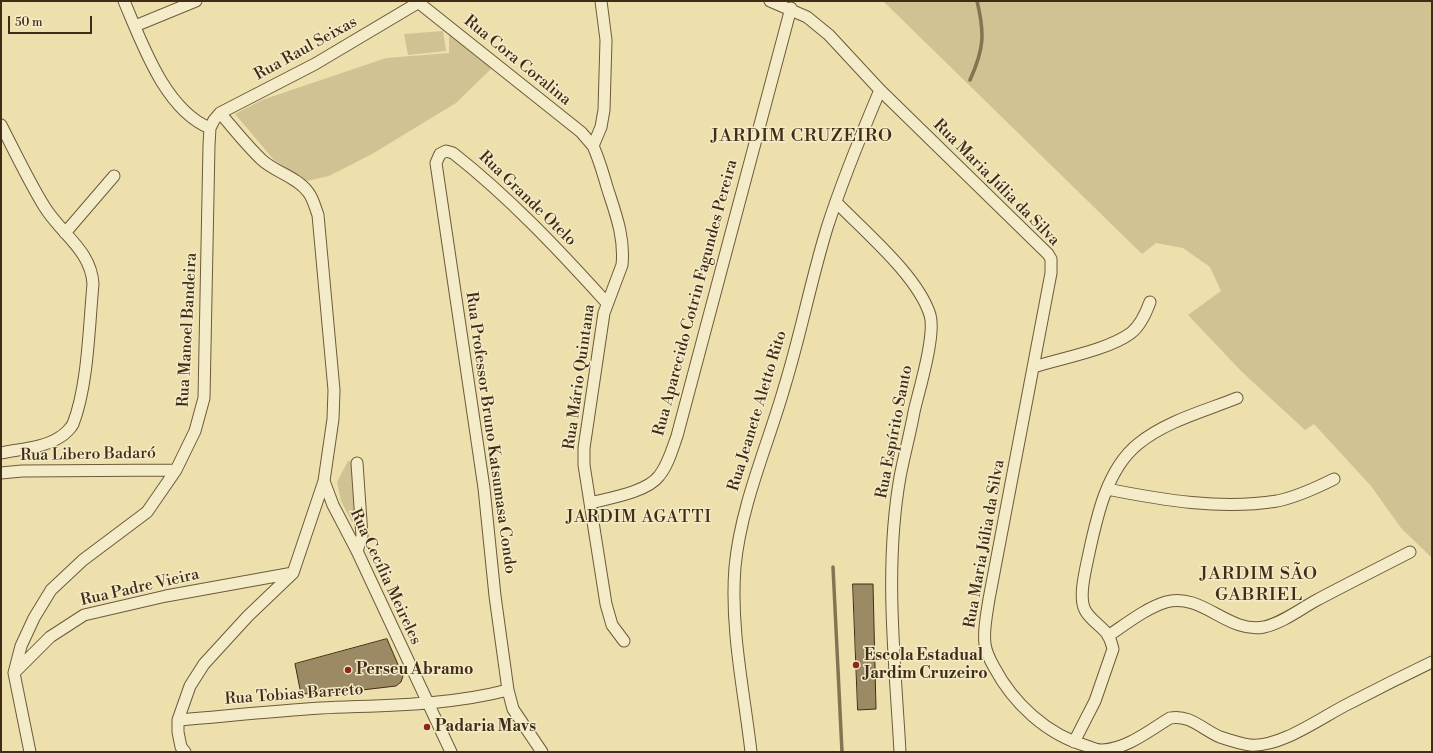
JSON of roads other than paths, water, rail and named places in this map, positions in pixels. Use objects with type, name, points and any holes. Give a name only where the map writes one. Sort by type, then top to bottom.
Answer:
[{"type":"street","points":[[124,1],[156,72],[184,112],[201,124],[210,128]]},
{"type":"street","points":[[135,26],[196,1]]},
{"type":"street","points":[[593,146],[601,127],[604,110],[606,40],[601,1]]},
{"type":"street","name":"Rua Maria Júlia da Silva","points":[[770,1],[807,16],[829,35],[880,90],[1048,254],[1050,259],[1051,273],[990,599],[985,645],[988,655],[1009,691],[1029,712],[1054,732],[1074,742],[1100,750],[1111,749],[1132,740],[1170,718],[1181,717],[1220,737],[1249,745],[1258,745],[1293,734],[1348,703],[1432,662]]},
{"type":"street","name":"Rua Cora Coralina","points":[[420,2],[581,132],[593,146]]},
{"type":"street","name":"Rua Raul Seixas","points":[[210,128],[220,113],[315,64],[420,2]]},
{"type":"street","name":"Rua Aparecido Cotrin Fagundes Pereira","points":[[590,503],[639,490],[651,484],[659,476],[668,461],[677,436],[790,8]]},
{"type":"street","name":"Rua Jeanete Aletto Rito","points":[[751,752],[736,620],[735,569],[739,536],[746,506],[786,384],[812,280],[836,202],[857,144],[880,90]]},
{"type":"street","points":[[185,752],[181,748],[178,732],[178,720],[190,686],[204,664],[248,616],[293,573],[324,481],[333,419],[334,390],[318,215],[308,191],[297,182],[282,175],[262,160],[220,113]]},
{"type":"street","points":[[1,125],[44,206],[65,233],[80,249],[87,260],[92,271],[94,284],[79,402],[72,426],[60,438],[40,445],[1,453]]},
{"type":"street","name":"Rua Manoel Bandeira","points":[[30,752],[14,673],[21,646],[34,618],[51,590],[83,560],[146,512],[176,470],[195,431],[204,398],[210,128]]},
{"type":"street","name":"Rua Mário Quintana","points":[[593,146],[600,163],[618,221],[623,246],[622,265],[606,302],[584,448],[584,465],[606,604],[612,625],[624,641]]},
{"type":"street","name":"Rua Grande Otelo","points":[[438,181],[436,163],[440,154],[446,151],[453,152],[490,181],[552,242],[606,302]]},
{"type":"street","points":[[65,233],[114,176]]},
{"type":"street","name":"Rua Professor Bruno Katsumasa Condo","points":[[438,181],[484,488],[495,596],[508,690],[513,708],[542,752]]},
{"type":"street","name":"Rua Espírito Santo","points":[[836,202],[896,263],[921,294],[931,315],[932,329],[928,352],[900,478],[893,540],[891,603],[900,752]]},
{"type":"street","points":[[1034,367],[1095,349],[1131,333],[1142,321],[1150,302]]},
{"type":"street","points":[[1074,742],[1095,700],[1113,649],[1108,636],[1085,610],[1083,602],[1083,585],[1091,546],[1107,489],[1121,463],[1138,444],[1161,430],[1237,398]]},
{"type":"street","points":[[357,463],[362,536],[357,551]]},
{"type":"street","name":"Rua Libero Badaró","points":[[1,473],[22,471],[176,470]]},
{"type":"street","points":[[1107,489],[1187,502],[1221,504],[1248,503],[1278,501],[1334,479]]},
{"type":"street","name":"Rua Cecília Meireles","points":[[324,481],[333,505],[357,551],[451,752]]},
{"type":"street","points":[[1108,636],[1156,606],[1174,601],[1190,603],[1244,627],[1265,627],[1278,623],[1315,601],[1410,552]]},
{"type":"street","name":"Rua Padre Vieira","points":[[14,673],[50,637],[84,615],[166,596],[293,573]]},
{"type":"street","name":"Rua Tobias Barreto","points":[[178,720],[311,709],[427,703],[485,696],[508,690]]},
{"type":"waterway","points":[[970,80],[975,69],[982,41],[980,13],[977,1]]},
{"type":"waterway","points":[[833,567],[842,752]]},
{"type":"place","name":"Escola Estadual Jardim Cruzeiro","points":[[856,665]]},
{"type":"place","name":"Perseu Abramo","points":[[348,670]]},
{"type":"place","name":"Padaria Mavs","points":[[427,727]]},
{"type":"district","name":"JARDIM CRUZEIRO","points":[[802,137]]},
{"type":"district","name":"JARDIM AGATTI","points":[[639,518]]},
{"type":"district","name":"JARDIM SÃO GABRIEL","points":[[1259,585]]}]
